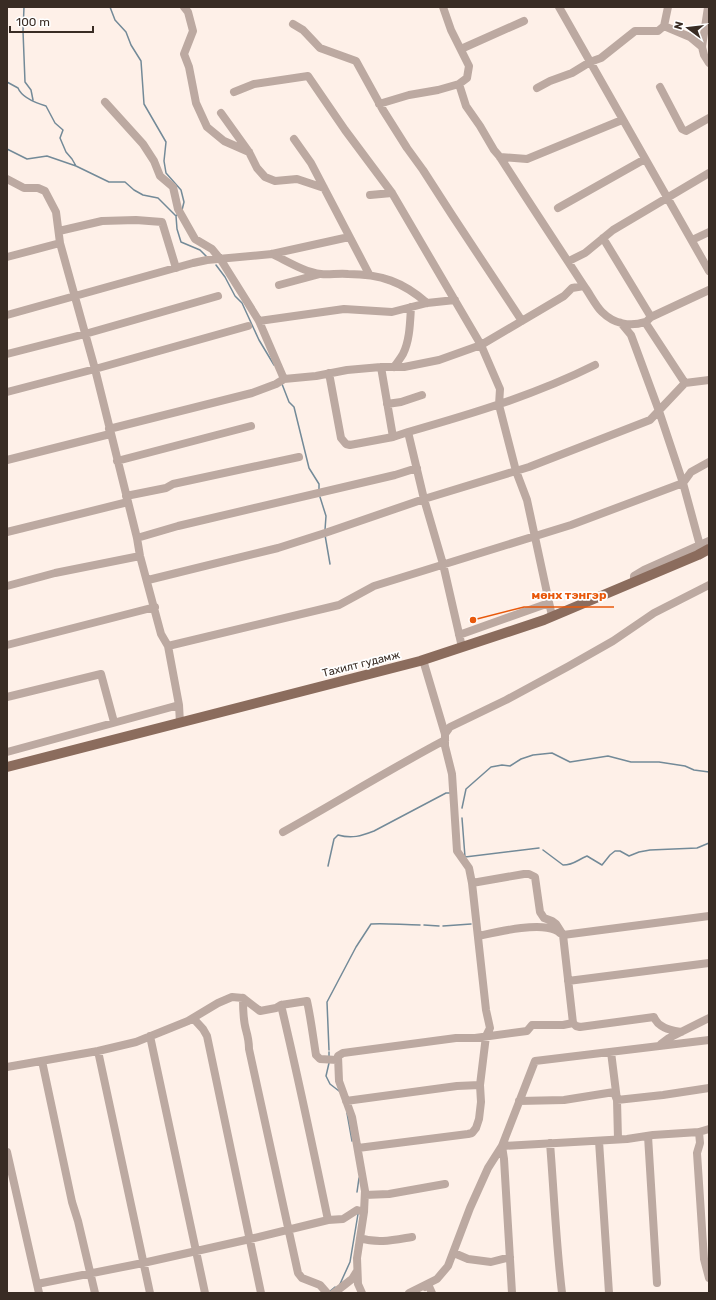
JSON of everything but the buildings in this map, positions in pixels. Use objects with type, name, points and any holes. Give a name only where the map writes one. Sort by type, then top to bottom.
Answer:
[{"type":"main road","name":"Тахилт гудамж","points":[[7,768],[423,660],[552,616],[634,582],[703,549]]},
{"type":"street","points":[[184,7],[188,12],[193,31],[184,54],[189,67],[196,103],[207,127],[224,141],[249,152]]},
{"type":"street","points":[[379,104],[409,95],[438,90],[459,84],[467,78],[469,66],[451,30],[443,7]]},
{"type":"street","points":[[559,7],[709,271]]},
{"type":"street","points":[[537,88],[550,81],[572,73],[590,62],[601,58],[635,31],[658,31],[664,26],[668,7]]},
{"type":"street","points":[[708,7],[702,47],[704,55],[709,63]]},
{"type":"street","points":[[461,49],[524,21]]},
{"type":"street","points":[[293,24],[302,30],[320,48],[356,61],[379,104],[407,148],[522,320]]},
{"type":"street","points":[[664,26],[690,36],[702,47]]},
{"type":"street","points":[[234,92],[254,84],[308,76],[345,130],[392,193],[480,345],[500,389],[499,404],[516,471],[527,500],[552,616]]},
{"type":"street","points":[[459,84],[466,106],[539,220],[569,261],[584,286],[602,312],[621,324],[631,335],[659,410],[703,549]]},
{"type":"street","points":[[660,87],[682,130],[686,131],[709,118]]},
{"type":"street","points":[[105,102],[143,144],[154,161],[160,176],[173,187],[178,209],[185,218],[187,226],[195,239],[212,249],[221,260],[259,320],[284,379]]},
{"type":"street","points":[[222,112],[249,152],[257,168],[265,176],[275,181],[297,179],[324,188]]},
{"type":"street","points":[[500,158],[527,159],[622,120]]},
{"type":"street","points":[[294,139],[311,163],[369,274]]},
{"type":"street","points":[[558,208],[645,159]]},
{"type":"street","points":[[569,261],[585,253],[613,230],[709,173]]},
{"type":"street","points":[[7,179],[24,188],[38,188],[45,191],[56,212],[60,243],[95,369],[137,538],[140,556],[148,580],[161,634],[168,646],[180,723]]},
{"type":"street","points":[[370,195],[392,193]]},
{"type":"street","points":[[59,231],[102,221],[136,220],[162,222],[176,268]]},
{"type":"street","points":[[692,240],[709,232]]},
{"type":"street","points":[[7,315],[200,261],[272,254],[349,237]]},
{"type":"street","points":[[604,238],[648,320],[685,383]]},
{"type":"street","points":[[7,257],[60,243]]},
{"type":"street","points":[[272,254],[294,265],[321,274]]},
{"type":"street","points":[[279,284],[321,274],[369,274],[403,285],[427,303]]},
{"type":"street","points":[[7,460],[252,393],[276,384],[284,379],[316,376],[347,370],[381,367],[404,367],[439,360],[480,345],[564,296],[572,288],[584,286]]},
{"type":"street","points":[[621,324],[635,326],[709,290]]},
{"type":"street","points":[[7,354],[86,334],[218,296]]},
{"type":"street","points":[[259,320],[344,309],[392,312],[427,303],[455,300]]},
{"type":"street","points":[[394,367],[404,353],[406,346],[411,307]]},
{"type":"street","points":[[7,392],[248,326]]},
{"type":"street","points":[[329,373],[341,438],[346,444],[350,445],[393,438],[531,394],[595,365]]},
{"type":"street","points":[[381,367],[393,438]]},
{"type":"street","points":[[148,580],[278,548],[424,499],[529,467],[650,420],[685,383],[709,380]]},
{"type":"street","points":[[387,404],[400,402],[422,395]]},
{"type":"street","points":[[117,461],[251,426]]},
{"type":"street","points":[[408,432],[424,499],[443,564],[462,647]]},
{"type":"street","points":[[7,532],[166,488],[173,484],[299,457]]},
{"type":"street","points":[[168,646],[339,605],[374,586],[571,525],[683,483],[691,472],[709,462]]},
{"type":"street","points":[[137,538],[178,526],[395,475],[417,468]]},
{"type":"street","points":[[703,549],[709,541]]},
{"type":"street","points":[[7,586],[55,573],[140,556]]},
{"type":"street","points":[[283,832],[326,809],[445,737],[450,726],[506,700],[563,669],[613,640],[654,613],[709,585]]},
{"type":"street","points":[[459,635],[549,604]]},
{"type":"street","points":[[7,645],[155,608]]},
{"type":"street","points":[[358,1148],[472,1133],[476,1128],[479,1119],[481,1102],[480,1085],[486,1036],[490,1028],[486,1010],[472,883],[469,868],[457,851],[452,774],[445,746],[445,737],[423,660]]},
{"type":"street","points":[[7,697],[101,674],[114,722]]},
{"type":"street","points":[[7,752],[178,705]]},
{"type":"street","points":[[472,883],[524,874],[533,875],[537,880],[540,912],[544,918],[556,924],[563,935],[573,1023],[576,1026],[580,1027],[654,1018],[656,1023],[661,1026],[681,1032]]},
{"type":"street","points":[[478,936],[506,929],[539,927],[555,930],[563,935],[709,916]]},
{"type":"street","points":[[568,981],[709,963]]},
{"type":"street","points":[[7,1067],[136,1042],[193,1018],[218,1003],[232,997],[243,998],[260,1011],[276,1008],[281,1005],[308,1001],[316,1055],[320,1059],[337,1060]]},
{"type":"street","points":[[243,998],[249,1049],[290,1230],[298,1273],[302,1278],[320,1285],[327,1293]]},
{"type":"street","points":[[281,1005],[304,1111],[312,1140],[328,1220]]},
{"type":"street","points":[[193,1018],[203,1028],[207,1036],[260,1293]]},
{"type":"street","points":[[660,1045],[669,1038],[709,1018]]},
{"type":"street","points":[[362,1293],[358,1284],[357,1250],[364,1212],[365,1195],[352,1117],[339,1081],[338,1056],[343,1053],[456,1038],[527,1031],[532,1025],[563,1025],[573,1023]]},
{"type":"street","points":[[150,1036],[205,1293]]},
{"type":"street","points":[[409,1293],[437,1279],[445,1271],[454,1254],[470,1208],[488,1168],[502,1146],[535,1061],[709,1040]]},
{"type":"street","points":[[98,1050],[150,1293]]},
{"type":"street","points":[[611,1052],[617,1100],[618,1140]]},
{"type":"street","points":[[42,1061],[72,1202],[95,1293]]},
{"type":"street","points":[[346,1101],[457,1086],[480,1085]]},
{"type":"street","points":[[617,1100],[709,1088]]},
{"type":"street","points":[[519,1100],[564,1100],[614,1092],[617,1100]]},
{"type":"street","points":[[502,1146],[618,1140],[699,1132],[709,1129]]},
{"type":"street","points":[[699,1132],[700,1143],[697,1153],[704,1259],[709,1278]]},
{"type":"street","points":[[648,1136],[656,1283]]},
{"type":"street","points":[[599,1141],[609,1293]]},
{"type":"street","points":[[550,1143],[562,1293]]},
{"type":"street","points":[[502,1146],[512,1293]]},
{"type":"street","points":[[7,1152],[39,1293]]},
{"type":"street","points":[[365,1195],[389,1194],[445,1184]]},
{"type":"street","points":[[37,1284],[143,1264],[328,1220],[343,1219],[357,1210],[364,1212]]},
{"type":"street","points":[[360,1238],[381,1242],[412,1237]]},
{"type":"street","points":[[454,1254],[468,1259],[491,1262],[510,1256]]},
{"type":"street","points":[[334,1293],[352,1279],[357,1270]]},
{"type":"street","points":[[419,1293],[428,1284]]},
{"type":"street","points":[[428,1284],[432,1293]]},
{"type":"waterway","points":[[24,7],[23,31],[25,82],[31,90],[33,100]]},
{"type":"waterway","points":[[110,7],[115,20],[126,32],[131,45],[141,61],[144,104],[166,142],[164,161],[166,173],[181,190],[184,202],[182,210]]},
{"type":"waterway","points":[[7,82],[18,88],[20,92],[30,100],[46,106],[55,123],[63,130],[60,138],[66,152],[76,166],[109,182],[125,182],[134,190],[143,195],[158,198],[176,216]]},
{"type":"waterway","points":[[7,149],[27,159],[47,156],[76,166]]},
{"type":"waterway","points":[[178,214],[176,216],[177,229],[181,242],[200,250],[207,257]]},
{"type":"waterway","points":[[216,265],[225,277],[235,296],[242,303],[259,340],[274,365]]},
{"type":"waterway","points":[[282,384],[289,402],[294,407],[309,468],[319,484],[319,491]]},
{"type":"waterway","points":[[320,497],[326,516],[325,530]]},
{"type":"waterway","points":[[325,535],[330,564]]},
{"type":"waterway","points":[[462,808],[466,789],[491,767],[502,765],[510,766],[521,759],[533,755],[552,753],[570,762],[608,756],[631,762],[659,762],[709,772]]},
{"type":"waterway","points":[[328,866],[334,839],[338,835],[352,837],[361,836],[374,831],[446,793],[450,793]]},
{"type":"waterway","points":[[462,818],[465,857],[539,848]]},
{"type":"waterway","points":[[543,850],[563,865],[573,863],[587,856],[602,865],[615,851],[620,851],[629,856],[650,850],[697,848],[709,843]]},
{"type":"waterway","points":[[329,1050],[327,1002],[356,947],[371,924],[420,925]]},
{"type":"waterway","points":[[443,926],[471,924]]},
{"type":"waterway","points":[[424,925],[439,926]]},
{"type":"waterway","points":[[329,1063],[326,1076],[330,1084],[339,1091]]},
{"type":"waterway","points":[[347,1113],[352,1141]]},
{"type":"waterway","points":[[357,1192],[359,1178]]},
{"type":"waterway","points":[[340,1284],[350,1262],[358,1214]]},
{"type":"waterway","points":[[329,1292],[335,1287]]},
{"type":"place","name":"мөнх тэнгэр","points":[[473,620]]}]
